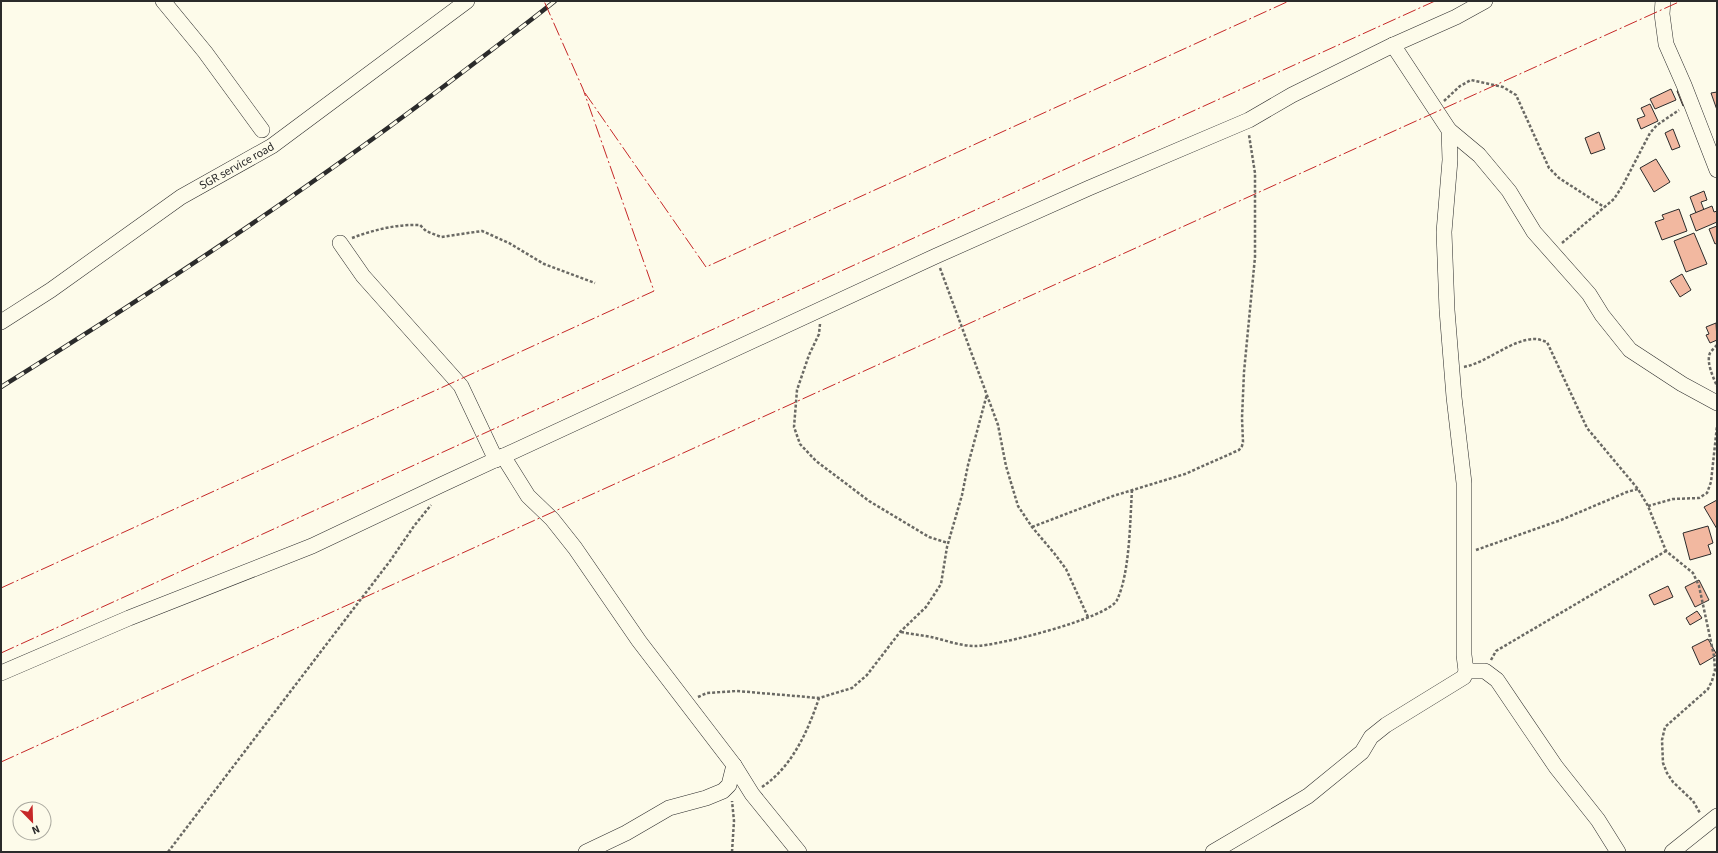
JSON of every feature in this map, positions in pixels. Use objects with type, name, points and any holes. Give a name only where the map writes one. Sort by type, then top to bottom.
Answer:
[{"type":"street","points":[[163,1],[205,52],[262,130]]},
{"type":"street","name":"SGR service road","points":[[1,322],[51,290],[181,197],[272,146],[467,1]]},
{"type":"street","points":[[1,673],[129,618],[312,546],[936,256],[1088,188],[1246,121],[1292,95],[1393,45],[1456,17],[1485,1]]},
{"type":"street","points":[[1662,1],[1662,14],[1666,44],[1692,105],[1717,170]]},
{"type":"street","points":[[1393,45],[1448,130],[1479,155],[1509,191],[1534,232],[1589,294],[1602,315],[1630,350],[1682,384],[1717,403]]},
{"type":"street","points":[[1213,852],[1308,796],[1362,752],[1371,737],[1386,725],[1464,677],[1466,671],[1464,655],[1464,483],[1447,310],[1444,232],[1450,160],[1448,130]]},
{"type":"street","points":[[340,243],[363,276],[461,386],[499,458],[528,496],[552,519],[575,548],[639,641],[734,765],[752,794],[799,852]]},
{"type":"street","points":[[1466,671],[1485,671],[1497,680],[1556,767],[1598,820],[1618,852]]},
{"type":"street","points":[[586,852],[620,836],[669,808],[716,795],[723,791],[729,785],[734,765]]},
{"type":"street","points":[[1672,852],[1712,820]]},
{"type":"path","points":[[1435,111],[1460,86],[1471,80],[1502,87],[1516,95],[1549,168],[1559,178],[1604,206]]},
{"type":"path","points":[[1552,251],[1614,199],[1624,186],[1652,130],[1679,110],[1692,105]]},
{"type":"path","points":[[1032,527],[1132,490],[1185,474],[1239,450],[1242,446],[1244,372],[1255,257],[1255,173],[1253,154],[1246,121]]},
{"type":"path","points":[[340,243],[379,230],[410,225],[420,225],[426,231],[441,237],[482,231],[509,244],[544,264],[595,283]]},
{"type":"path","points":[[936,256],[998,425],[1006,466],[1018,506],[1032,527],[1066,569],[1088,617]]},
{"type":"path","points":[[823,308],[818,334],[797,390],[794,427],[800,444],[816,461],[869,501],[929,536],[948,543]]},
{"type":"path","points":[[1452,370],[1475,365],[1523,340],[1536,339],[1547,342],[1587,428],[1638,489],[1648,506],[1666,551],[1693,573],[1699,586],[1714,656],[1715,670],[1712,682],[1708,689],[1665,727],[1662,740],[1663,763],[1673,782],[1712,820]]},
{"type":"path","points":[[1717,345],[1710,353],[1709,360],[1717,386]]},
{"type":"path","points":[[686,702],[708,693],[737,691],[819,698],[852,688],[867,675],[900,632],[926,607],[941,584],[948,543],[962,495],[986,394]]},
{"type":"path","points":[[1648,506],[1674,499],[1699,498],[1707,493],[1711,482],[1717,426]]},
{"type":"path","points":[[1465,555],[1562,520],[1638,489]]},
{"type":"path","points":[[900,632],[968,645],[994,645],[1043,632],[1105,611],[1117,602],[1123,582],[1132,490]]},
{"type":"path","points":[[168,852],[390,561],[414,526],[433,503]]},
{"type":"path","points":[[1485,671],[1496,651],[1666,551]]},
{"type":"path","points":[[752,794],[769,782],[785,767],[804,736],[819,698]]},
{"type":"path","points":[[729,785],[734,821],[732,852]]},
{"type":"building","points":[[1671,89],[1676,100],[1655,109],[1650,99]]},
{"type":"building","points":[[1683,89],[1689,103],[1683,106],[1677,91]]},
{"type":"building","points":[[1717,92],[1717,110],[1711,93]]},
{"type":"building","points":[[1650,104],[1658,121],[1641,129],[1637,119],[1645,116],[1641,108]]},
{"type":"building","points":[[1673,129],[1680,147],[1672,150],[1665,133]]},
{"type":"building","points":[[1599,132],[1605,149],[1591,154],[1585,138]]},
{"type":"building","points":[[1656,159],[1670,182],[1654,192],[1640,168]]},
{"type":"building","points":[[1704,191],[1707,200],[1701,202],[1704,210],[1696,213],[1690,197]]},
{"type":"building","points":[[1712,206],[1714,212],[1717,211],[1717,222],[1696,231],[1690,215]]},
{"type":"building","points":[[1679,209],[1687,231],[1662,240],[1655,222],[1664,219],[1662,215]]},
{"type":"building","points":[[1717,226],[1717,243],[1715,244],[1709,229]]},
{"type":"building","points":[[1694,233],[1707,264],[1686,272],[1674,241]]},
{"type":"building","points":[[1682,274],[1691,290],[1680,297],[1670,281]]},
{"type":"building","points":[[1716,323],[1717,340],[1710,343],[1706,335],[1709,334],[1706,327]]},
{"type":"building","points":[[1717,500],[1717,529],[1704,507]]},
{"type":"building","points":[[1708,526],[1713,543],[1708,545],[1711,554],[1690,560],[1683,533]]},
{"type":"building","points":[[1699,580],[1709,600],[1695,607],[1685,587]]},
{"type":"building","points":[[1668,586],[1673,597],[1654,605],[1649,595]]},
{"type":"building","points":[[1697,611],[1702,618],[1690,625],[1686,618]]},
{"type":"building","points":[[1708,639],[1717,655],[1700,665],[1692,647]]},
{"type":"railway","points":[[1,387],[178,274],[294,195],[408,113],[555,1]]},
{"type":"power","points":[[1,588],[654,291],[583,89],[544,1]]},
{"type":"power","points":[[585,93],[706,267],[1289,1]]},
{"type":"power","points":[[1,653],[1435,1]]},
{"type":"power","points":[[1,762],[1681,1]]}]
